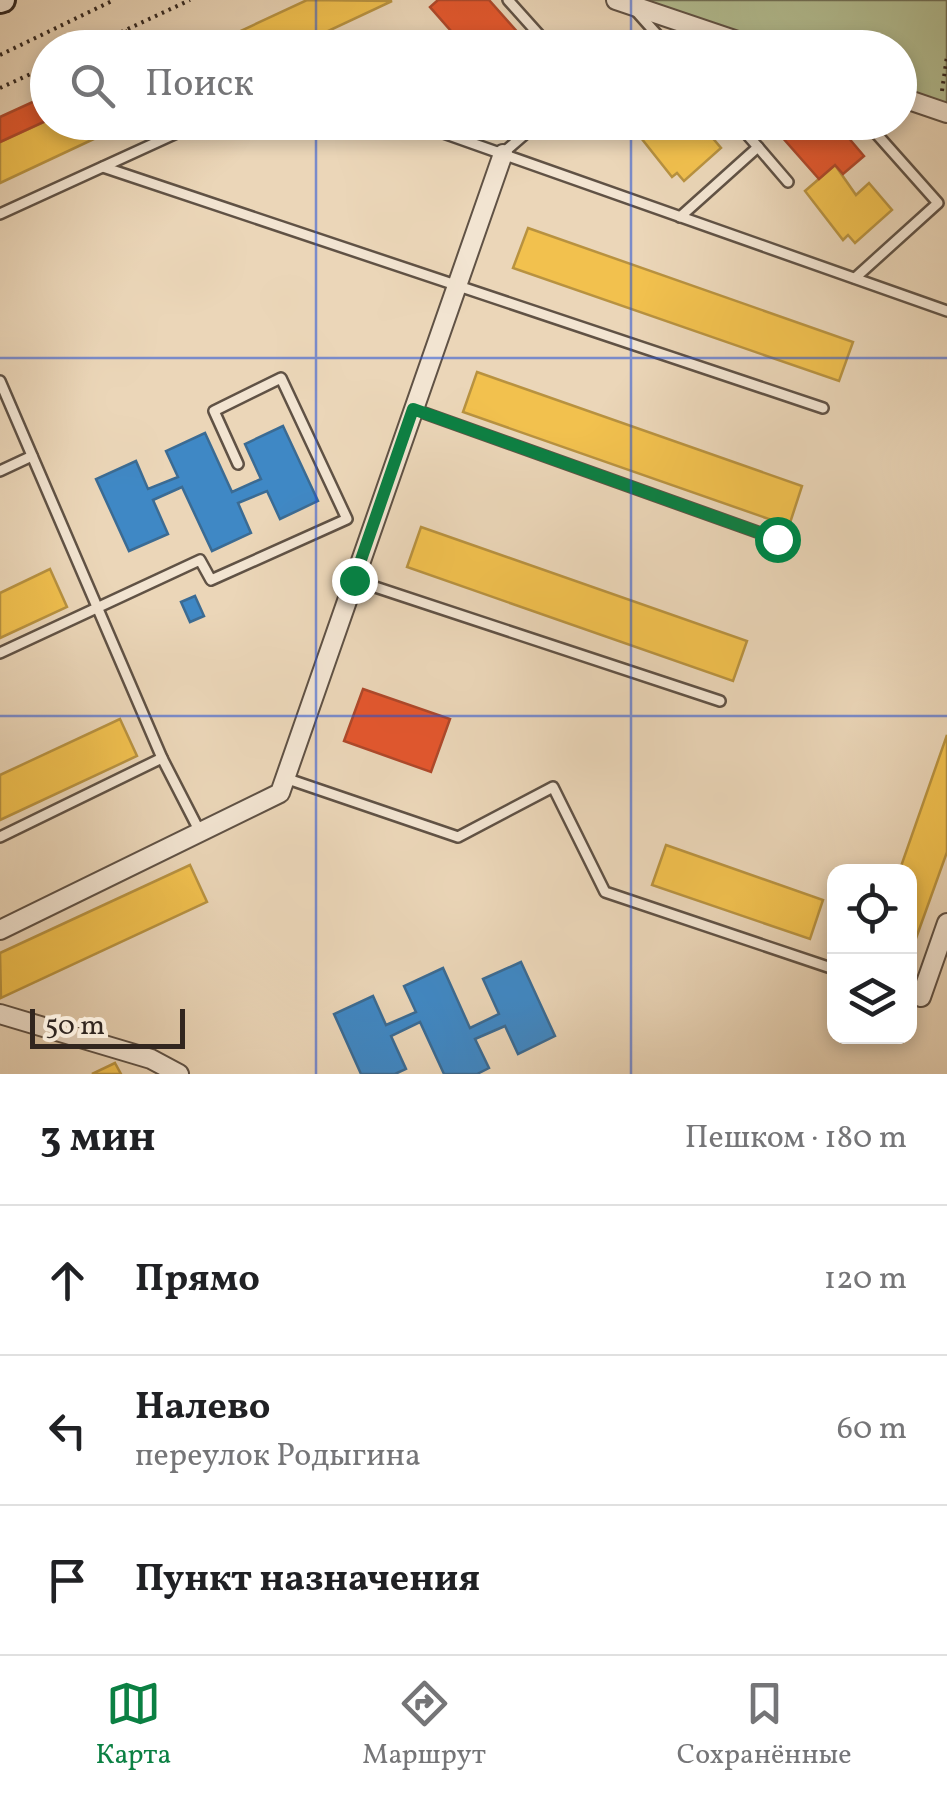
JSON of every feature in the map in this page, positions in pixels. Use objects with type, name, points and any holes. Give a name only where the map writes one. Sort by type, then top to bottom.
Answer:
[{"type":"street","points":[[624,2],[706,30]]},
{"type":"street","points":[[917,102],[943,112]]},
{"type":"street","points":[[0,930],[280,792],[503,154]]},
{"type":"street","points":[[917,990],[947,923]]},
{"type":"street","points":[[0,1014],[150,1059],[180,1074]]},
{"type":"lane","points":[[508,0],[535,30]]},
{"type":"lane","points":[[624,2],[651,30]]},
{"type":"lane","points":[[0,214],[162,140]]},
{"type":"lane","points":[[469,140],[947,310]]},
{"type":"lane","points":[[503,154],[519,140]]},
{"type":"lane","points":[[752,140],[788,182]]},
{"type":"lane","points":[[882,140],[947,212]]},
{"type":"lane","points":[[680,217],[758,147]]},
{"type":"lane","points":[[103,167],[823,408]]},
{"type":"lane","points":[[855,278],[938,203]]},
{"type":"lane","points":[[0,653],[200,560],[210,580],[346,519],[281,378],[214,411],[238,464]]},
{"type":"lane","points":[[0,381],[162,758],[200,832]]},
{"type":"lane","points":[[413,409],[777,539]]},
{"type":"lane","points":[[0,470],[32,456]]},
{"type":"lane","points":[[354,580],[720,701]]},
{"type":"lane","points":[[0,837],[162,758]]},
{"type":"lane","points":[[285,778],[458,837],[553,788],[605,892],[827,966]]},
{"type":"path","points":[[52,30],[114,0]]},
{"type":"path","points":[[125,30],[190,0]]},
{"type":"path","points":[[0,55],[30,41]]},
{"type":"path","points":[[943,112],[947,56]]},
{"type":"path","points":[[0,88],[30,74]]},
{"type":"green space","points":[[616,0],[947,0],[947,113],[917,103],[917,30],[706,30]]},
{"type":"building: Жильё","points":[[307,0],[392,1],[330,30],[243,30]]},
{"type":"building: Жильё","points":[[30,128],[30,140],[92,140],[0,183],[0,142]]},
{"type":"building: Жильё","points":[[643,140],[714,140],[721,148],[684,181],[677,173],[672,177]]},
{"type":"building: Жильё","points":[[835,165],[856,195],[869,183],[892,210],[855,243],[848,235],[843,240],[805,191]]},
{"type":"building: Жильё","points":[[528,228],[853,342],[839,381],[513,268]]},
{"type":"building: Жильё","points":[[477,372],[802,486],[789,526],[463,412]]},
{"type":"building: Жильё","points":[[421,527],[747,641],[733,681],[407,567]]},
{"type":"building: Жильё","points":[[50,569],[67,607],[0,638],[0,593]]},
{"type":"building: Жильё","points":[[120,719],[137,756],[0,820],[0,775]]},
{"type":"building: Жильё","points":[[947,735],[947,852],[917,936],[917,864],[902,864]]},
{"type":"building: Жильё","points":[[666,845],[823,900],[810,939],[652,885]]},
{"type":"building: Жильё","points":[[190,865],[207,902],[1,998],[0,953]]},
{"type":"building: Жильё","points":[[115,1063],[121,1074],[92,1074]]},
{"type":"building: Торговля","points":[[438,0],[489,0],[516,30],[450,30],[430,7]]},
{"type":"building: Торговля","points":[[30,103],[30,128],[0,142],[0,117]]},
{"type":"building: Торговля","points":[[785,140],[850,140],[864,156],[843,174],[835,165],[819,179]]},
{"type":"building: Торговля","points":[[363,689],[450,719],[431,772],[344,741]]},
{"type":"building: Школы","points":[[283,426],[318,501],[280,519],[267,491],[238,503],[251,533],[212,551],[182,487],[153,500],[168,534],[129,551],[96,479],[136,461],[148,489],[178,477],[166,451],[205,433],[232,492],[261,479],[245,444]]},
{"type":"building: Школы","points":[[195,596],[204,616],[190,622],[181,602]]},
{"type":"building: Школы","points":[[521,962],[555,1036],[518,1054],[505,1026],[475,1039],[489,1068],[477,1074],[444,1074],[420,1022],[391,1036],[406,1069],[395,1074],[361,1074],[334,1014],[373,996],[386,1025],[416,1012],[404,986],[443,968],[470,1028],[499,1014],[483,979]]},
{"type":"route","points":[[354,580],[413,409],[777,539]]}]
